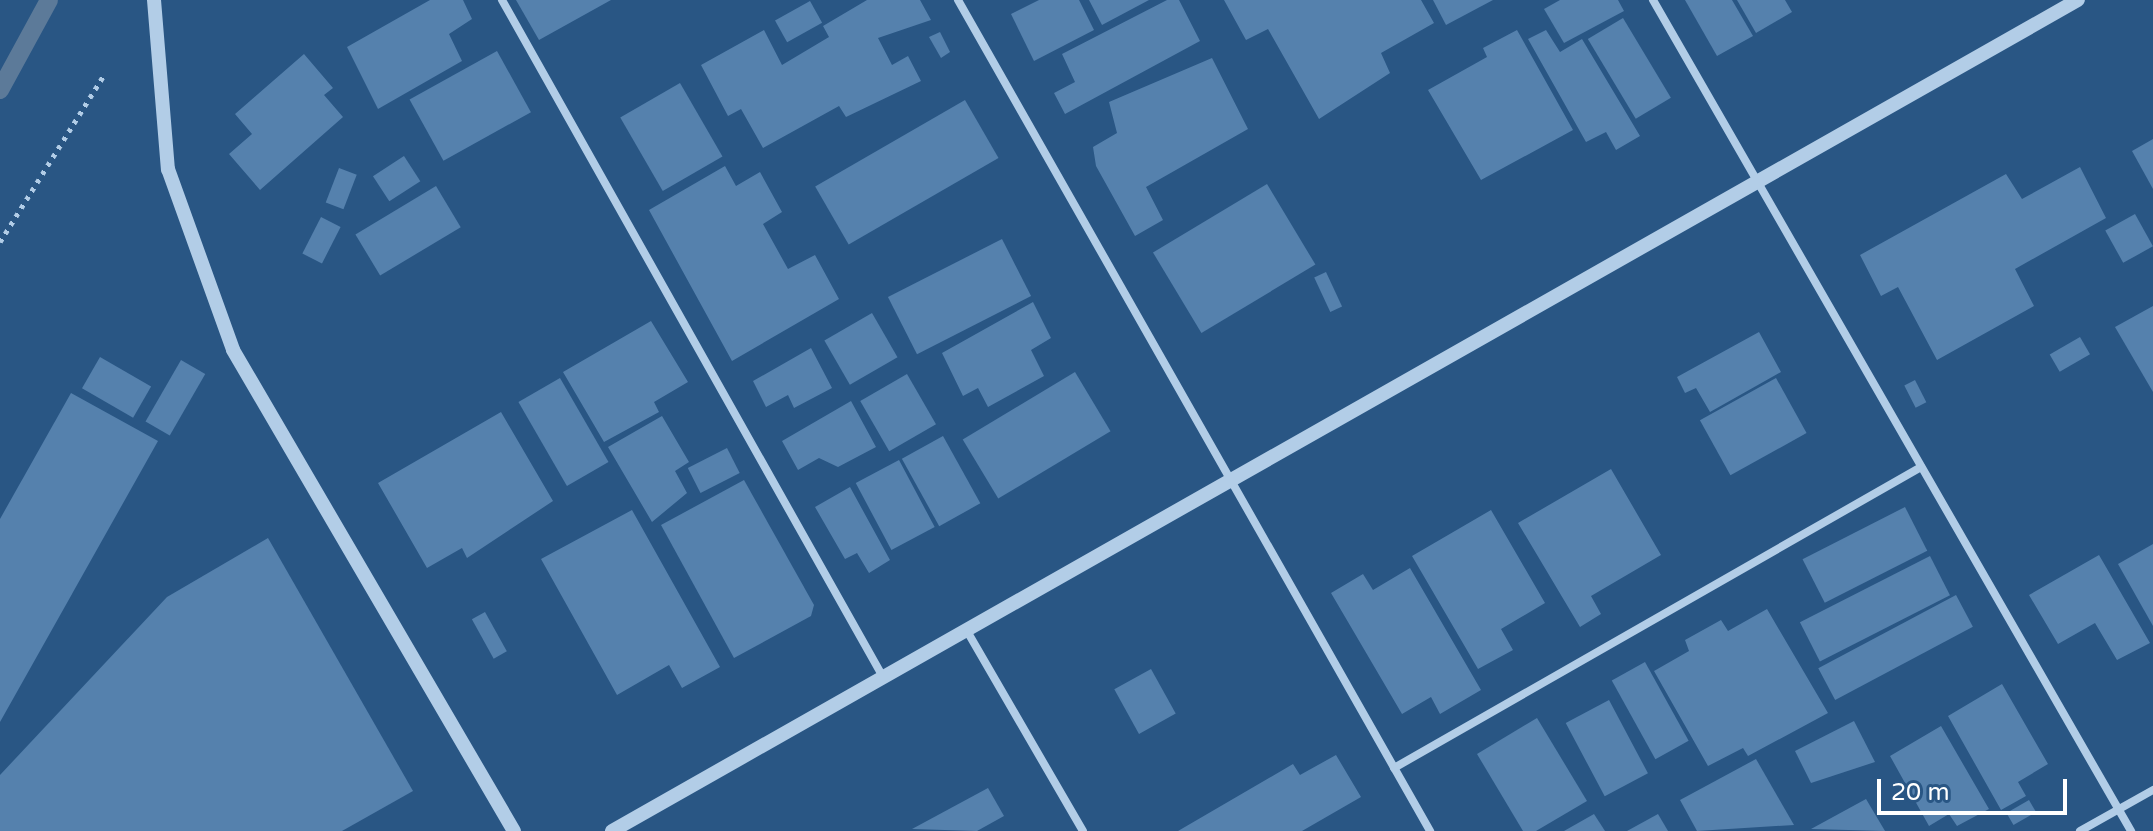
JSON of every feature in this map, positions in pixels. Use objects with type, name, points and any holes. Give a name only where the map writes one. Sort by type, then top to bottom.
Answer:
[{"type":"street","points":[[154,0],[168,169],[233,350],[514,831]]},
{"type":"street","points":[[502,0],[883,677]]},
{"type":"street","points":[[958,0],[1430,831]]},
{"type":"street","points":[[1653,0],[2131,831]]},
{"type":"street","points":[[612,831],[2078,0]]},
{"type":"street","points":[[1394,768],[1921,467]]},
{"type":"street","points":[[967,631],[1083,831]]},
{"type":"street","points":[[2080,831],[2153,790]]},
{"type":"path","points":[[0,242],[105,73]]},
{"type":"building","points":[[430,0],[463,0],[472,19],[449,34],[462,61],[378,109],[347,47]]},
{"type":"building","points":[[516,0],[611,0],[539,40]]},
{"type":"building","points":[[867,0],[920,0],[931,20],[878,38],[892,65],[908,56],[921,81],[846,117],[839,106],[763,148],[741,109],[728,116],[701,65],[764,30],[782,65],[829,37],[823,26]]},
{"type":"building","points":[[1039,0],[1079,0],[1094,30],[1034,61],[1011,14]]},
{"type":"building","points":[[1089,0],[1149,0],[1102,25]]},
{"type":"building","points":[[1167,0],[1179,0],[1200,41],[1065,114],[1054,93],[1075,82],[1062,54]]},
{"type":"building","points":[[1224,0],[1421,0],[1434,23],[1381,53],[1390,73],[1319,119],[1268,29],[1246,40]]},
{"type":"building","points":[[1433,0],[1493,0],[1446,25]]},
{"type":"building","points":[[1560,0],[1618,0],[1624,11],[1564,43],[1544,9]]},
{"type":"building","points":[[1685,0],[1732,0],[1753,36],[1717,56]]},
{"type":"building","points":[[1737,0],[1785,0],[1792,12],[1756,33]]},
{"type":"building","points":[[810,1],[822,23],[787,42],[775,20]]},
{"type":"building","points":[[1623,18],[1671,98],[1636,119],[1588,39]]},
{"type":"building","points":[[1517,30],[1573,130],[1481,180],[1428,90],[1487,57],[1483,48]]},
{"type":"building","points":[[1546,30],[1560,52],[1582,39],[1640,136],[1616,150],[1606,132],[1586,142],[1528,39]]},
{"type":"building","points":[[940,32],[950,52],[941,58],[929,37]]},
{"type":"building","points":[[497,51],[531,112],[443,161],[410,99]]},
{"type":"building","points":[[304,54],[333,88],[324,95],[343,117],[260,190],[229,154],[252,134],[235,114]]},
{"type":"building","points":[[1212,58],[1248,129],[1146,187],[1163,220],[1135,236],[1096,166],[1093,147],[1117,133],[1109,102]]},
{"type":"building","points":[[680,83],[722,157],[663,191],[620,118]]},
{"type":"building","points":[[965,100],[998,158],[849,245],[815,186]]},
{"type":"building","points":[[2153,139],[2153,189],[2132,151]]},
{"type":"building","points":[[404,156],[420,181],[389,201],[373,176]]},
{"type":"building","points":[[725,166],[736,186],[760,172],[782,212],[763,224],[788,269],[815,255],[839,299],[732,361],[649,210]]},
{"type":"building","points":[[2080,167],[2106,218],[2015,269],[2034,306],[1937,360],[1898,287],[1881,296],[1860,255],[2006,174],[2022,199]]},
{"type":"building","points":[[339,168],[357,175],[343,209],[326,203]]},
{"type":"building","points":[[1267,184],[1315,265],[1201,333],[1153,253]]},
{"type":"building","points":[[436,186],[461,227],[380,276],[355,234]]},
{"type":"building","points":[[2135,214],[2153,246],[2123,263],[2105,230]]},
{"type":"building","points":[[321,217],[341,227],[322,264],[302,254]]},
{"type":"building","points":[[1002,239],[1031,296],[917,354],[888,297]]},
{"type":"building","points":[[1326,272],[1342,306],[1330,312],[1314,277]]},
{"type":"building","points":[[1033,302],[1051,338],[1031,350],[1044,376],[988,407],[978,388],[963,396],[942,353]]},
{"type":"building","points":[[2153,306],[2153,392],[2115,327]]},
{"type":"building","points":[[872,313],[898,357],[850,385],[824,340]]},
{"type":"building","points":[[651,321],[688,382],[654,402],[659,412],[604,442],[563,372]]},
{"type":"building","points":[[1759,332],[1781,372],[1710,412],[1696,388],[1685,393],[1677,377]]},
{"type":"building","points":[[2080,337],[2090,354],[2060,372],[2050,354]]},
{"type":"building","points":[[811,348],[832,388],[794,408],[788,395],[766,407],[753,381]]},
{"type":"building","points":[[100,357],[151,386],[133,418],[82,388]]},
{"type":"building","points":[[181,360],[205,374],[170,435],[146,421]]},
{"type":"building","points":[[1075,372],[1111,431],[998,499],[963,439]]},
{"type":"building","points":[[907,374],[936,424],[889,451],[860,401]]},
{"type":"building","points":[[560,378],[608,462],[567,486],[518,402]]},
{"type":"building","points":[[1776,378],[1807,433],[1730,475],[1700,420]]},
{"type":"building","points":[[1915,380],[1926,402],[1916,408],[1904,385]]},
{"type":"building","points":[[71,393],[158,441],[0,722],[0,519]]},
{"type":"building","points":[[851,401],[876,447],[838,467],[819,458],[798,470],[782,441]]},
{"type":"building","points":[[501,412],[553,501],[467,558],[462,548],[427,568],[378,483]]},
{"type":"building","points":[[662,416],[689,462],[675,471],[687,493],[652,522],[608,447]]},
{"type":"building","points":[[943,436],[980,503],[939,526],[902,459]]},
{"type":"building","points":[[727,448],[740,473],[701,493],[688,468]]},
{"type":"building","points":[[899,460],[935,527],[891,550],[856,483]]},
{"type":"building","points":[[1611,469],[1661,555],[1591,596],[1601,614],[1580,627],[1518,523]]},
{"type":"building","points":[[744,480],[814,605],[811,616],[734,658],[661,525]]},
{"type":"building","points":[[850,487],[890,560],[869,573],[857,553],[845,559],[815,507]]},
{"type":"building","points":[[1905,507],[1927,551],[1825,603],[1803,559]]},
{"type":"building","points":[[632,510],[720,667],[682,688],[669,665],[617,695],[541,559]]},
{"type":"building","points":[[1491,510],[1545,603],[1501,629],[1513,650],[1478,669],[1412,556]]},
{"type":"building","points":[[268,538],[413,791],[342,831],[0,831],[0,775],[167,597]]},
{"type":"building","points":[[2153,544],[2153,626],[2118,564]]},
{"type":"building","points":[[2099,555],[2150,643],[2117,660],[2095,623],[2058,644],[2029,595]]},
{"type":"building","points":[[1930,556],[1950,595],[1820,661],[1800,622]]},
{"type":"building","points":[[1410,568],[1481,690],[1440,714],[1431,697],[1402,714],[1331,593],[1363,574],[1373,590]]},
{"type":"building","points":[[1956,595],[1973,627],[1835,700],[1818,668]]},
{"type":"building","points":[[1767,609],[1828,713],[1748,756],[1743,748],[1708,766],[1654,671],[1689,651],[1685,640],[1721,620],[1728,631]]},
{"type":"building","points":[[485,612],[507,651],[494,659],[472,619]]},
{"type":"building","points":[[1645,662],[1689,741],[1655,759],[1612,680]]},
{"type":"building","points":[[1151,669],[1176,714],[1139,734],[1114,689]]},
{"type":"building","points":[[2002,684],[2048,764],[2018,782],[2026,796],[2001,810],[1948,716]]},
{"type":"building","points":[[1609,700],[1648,773],[1605,796],[1566,723]]},
{"type":"building","points":[[1537,718],[1587,801],[1536,831],[1523,831],[1477,754]]},
{"type":"building","points":[[1854,721],[1875,762],[1811,783],[1795,751]]},
{"type":"building","points":[[1941,726],[1989,809],[1957,826],[1949,814],[1929,826],[1890,756]]},
{"type":"building","points":[[1336,755],[1361,797],[1302,831],[1178,831],[1293,764],[1300,775]]},
{"type":"building","points":[[1756,759],[1794,825],[1697,831],[1680,800]]},
{"type":"building","points":[[988,788],[1004,816],[977,831],[912,829]]},
{"type":"building","points":[[1866,799],[1885,831],[1811,829]]},
{"type":"building","points":[[2029,800],[2036,812],[2013,825],[2006,813]]},
{"type":"building","points":[[1594,814],[1605,831],[1564,831]]},
{"type":"building","points":[[1658,814],[1668,831],[1627,831]]},
{"type":"waterway","points":[[0,90],[49,0]]}]
